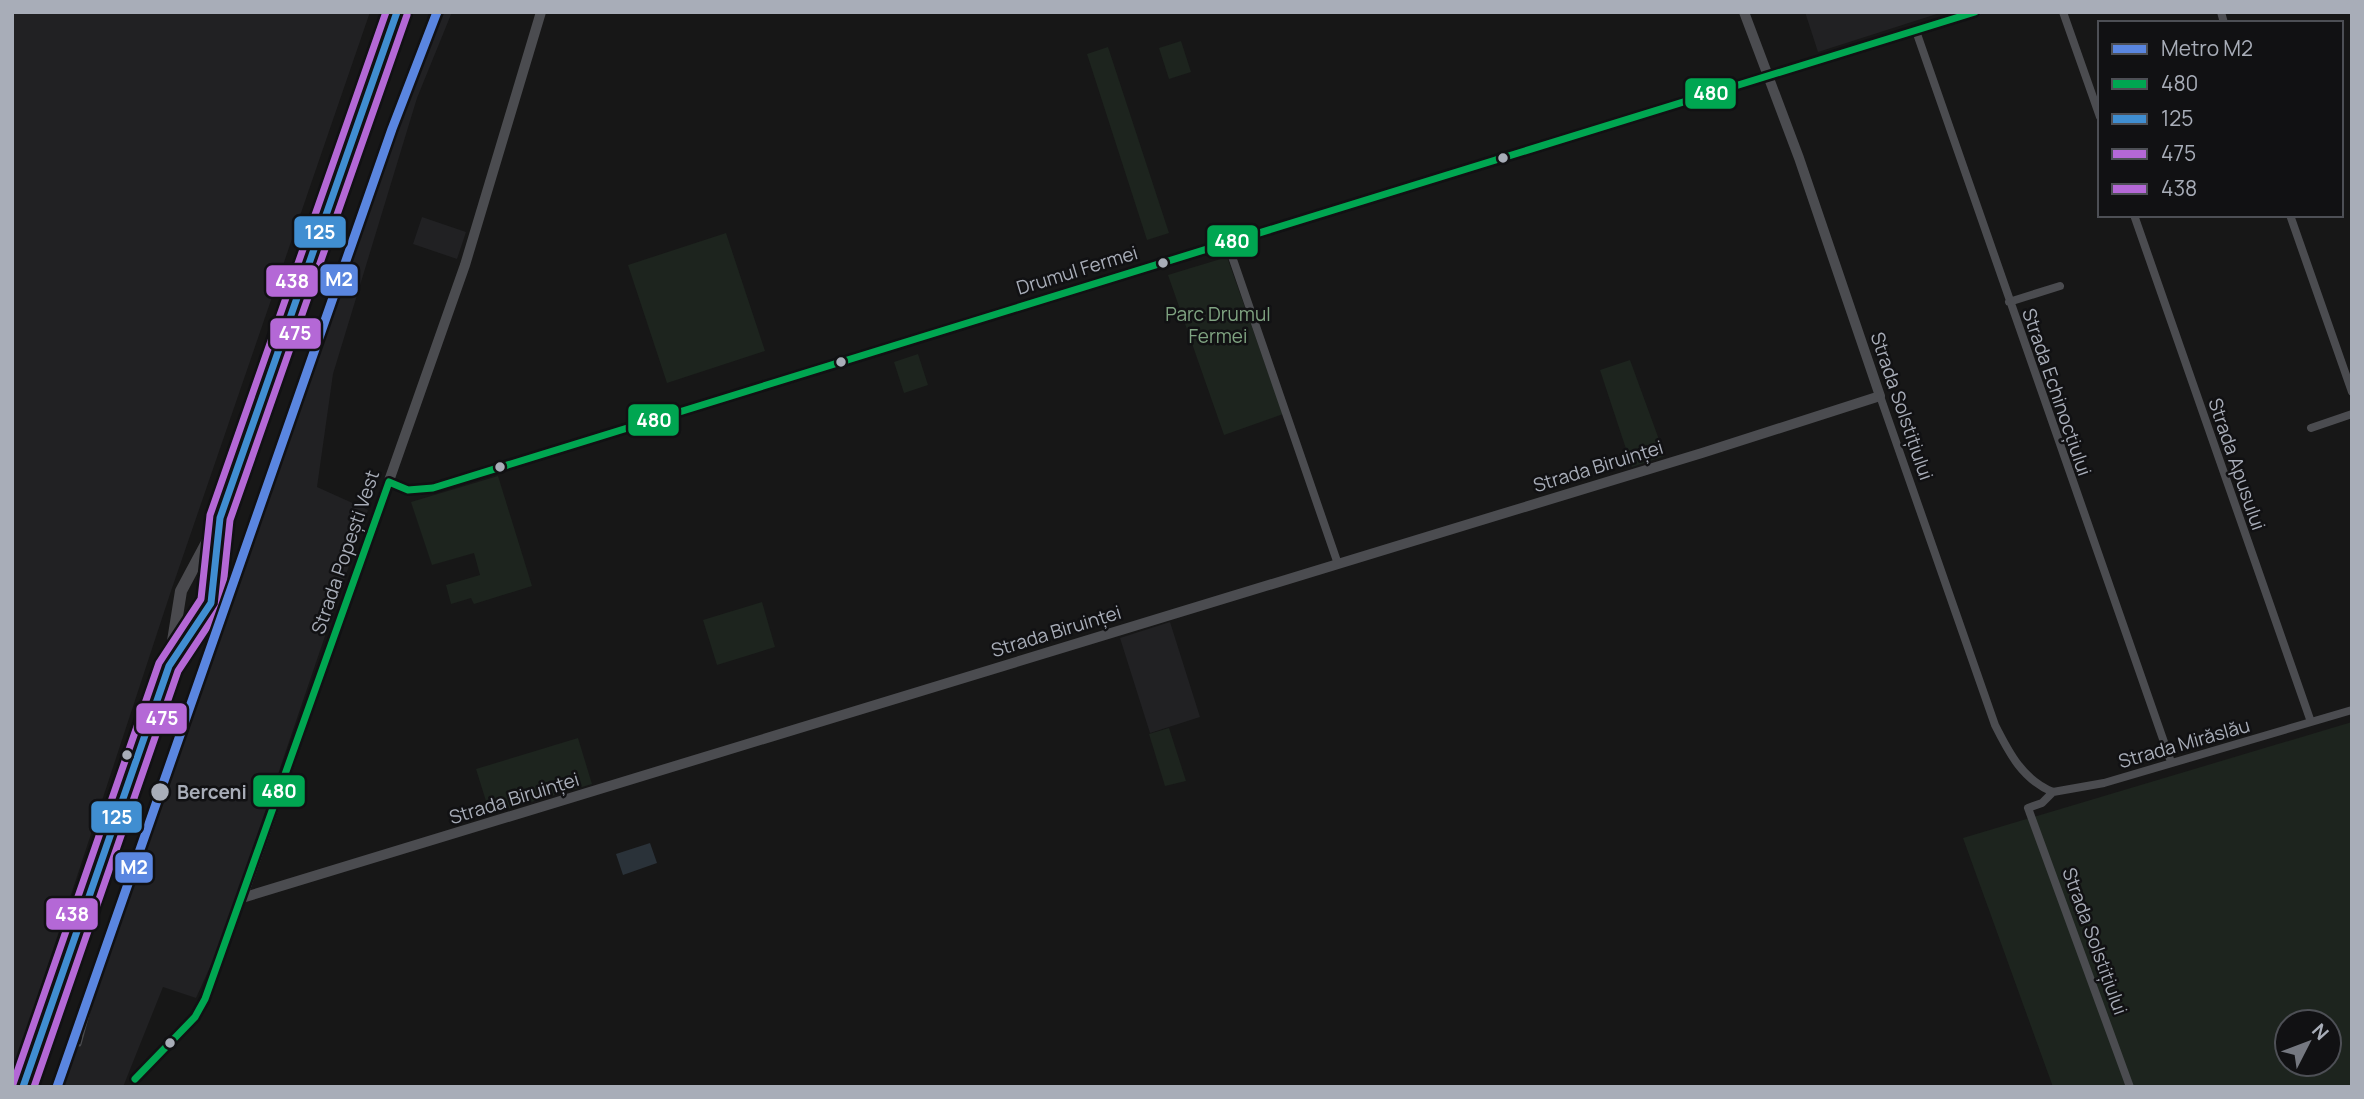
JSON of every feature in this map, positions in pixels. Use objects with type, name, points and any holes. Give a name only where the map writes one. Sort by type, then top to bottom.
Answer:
[{"type":"main road","points":[[23,1087],[169,666],[182,602],[181,591],[188,583],[220,518],[397,12]]},
{"type":"main road","points":[[169,666],[213,598],[211,588],[220,518]]},
{"type":"main road","points":[[188,583],[203,581],[211,588]]},
{"type":"main road","points":[[182,602],[189,610],[204,610]]},
{"type":"street","name":"Strada Popești Vest","points":[[135,1079],[200,1010],[469,253],[541,12]]},
{"type":"street","name":"Strada Solstițiului","points":[[1744,12],[1995,725],[2020,767],[2035,785],[2053,792]]},
{"type":"street","name":"Drumul Fermei","points":[[388,482],[408,490],[433,488],[1976,12]]},
{"type":"street","points":[[2063,12],[2098,111]]},
{"type":"street","name":"Strada Echinocțiului","points":[[1916,31],[2171,762]]},
{"type":"street","name":"Strada Apusului","points":[[2135,217],[2311,722]]},
{"type":"street","points":[[2291,217],[2352,392]]},
{"type":"street","points":[[1227,242],[1338,564]]},
{"type":"street","points":[[2009,302],[2060,286]]},
{"type":"street","name":"Strada Biruinței","points":[[242,898],[929,684],[1338,564],[1880,396]]},
{"type":"street","points":[[2311,428],[2352,414]]},
{"type":"street","name":"Strada Mirăslău","points":[[2028,808],[2042,803],[2053,792],[2104,783],[2352,710]]},
{"type":"street","name":"Strada Solstițiului","points":[[2028,808],[2130,1087]]},
{"type":"shaded area","points":[[12,12],[370,12],[170,594],[12,1074]]},
{"type":"shaded area","points":[[430,12],[452,12],[417,98],[333,374],[317,487],[368,510],[219,947],[196,998],[163,987],[123,1087],[53,1087]]},
{"type":"shaded area","points":[[1805,12],[1943,12],[1818,52]]},
{"type":"shaded area","points":[[422,217],[466,232],[457,259],[413,244]]},
{"type":"shaded area","points":[[1170,622],[1200,717],[1150,733],[1120,638]]},
{"type":"shaded area","points":[[650,843],[657,863],[623,875],[616,854]]},
{"type":"green space","points":[[1181,41],[1191,72],[1169,79],[1159,48]]},
{"type":"green space","points":[[1108,47],[1169,233],[1147,240],[1087,54]]},
{"type":"green space","points":[[726,233],[765,351],[667,383],[628,265]]},
{"type":"green space","name":"Parc Drumul Fermei","points":[[1227,257],[1283,414],[1224,435],[1168,275]]},
{"type":"green space","points":[[918,354],[928,385],[904,393],[894,362]]},
{"type":"green space","points":[[1630,360],[1665,456],[1632,467],[1600,370]]},
{"type":"green space","points":[[498,476],[532,586],[474,604],[471,598],[451,604],[446,585],[480,575],[474,553],[432,565],[411,502]]},
{"type":"green space","points":[[762,602],[775,647],[717,665],[703,620]]},
{"type":"green space","points":[[2352,722],[2352,1087],[2053,1087],[1963,838]]},
{"type":"green space","points":[[1169,728],[1186,781],[1165,786],[1149,734]]},
{"type":"green space","points":[[578,738],[592,784],[490,814],[476,769]]},
{"type":"railway","points":[[79,1044],[100,966]]},
{"type":"metro line","name":"M2","points":[[57,1087],[392,129],[437,12]]},
{"type":"transit line","name":"438","points":[[13,1084],[159,663],[201,599],[210,515],[386,12]]},
{"type":"transit line","name":"125","points":[[23,1087],[169,666],[211,603],[220,518],[397,12]]},
{"type":"transit line","name":"480","points":[[389,482],[408,490],[433,488],[1975,12]]},
{"type":"transit line","name":"475","points":[[34,1087],[178,671],[221,606],[230,520],[407,15]]},
{"type":"transit line","name":"480","points":[[135,1079],[195,1017],[205,999],[389,482]]},
{"type":"place","name":"Berceni","points":[[160,792]]}]
